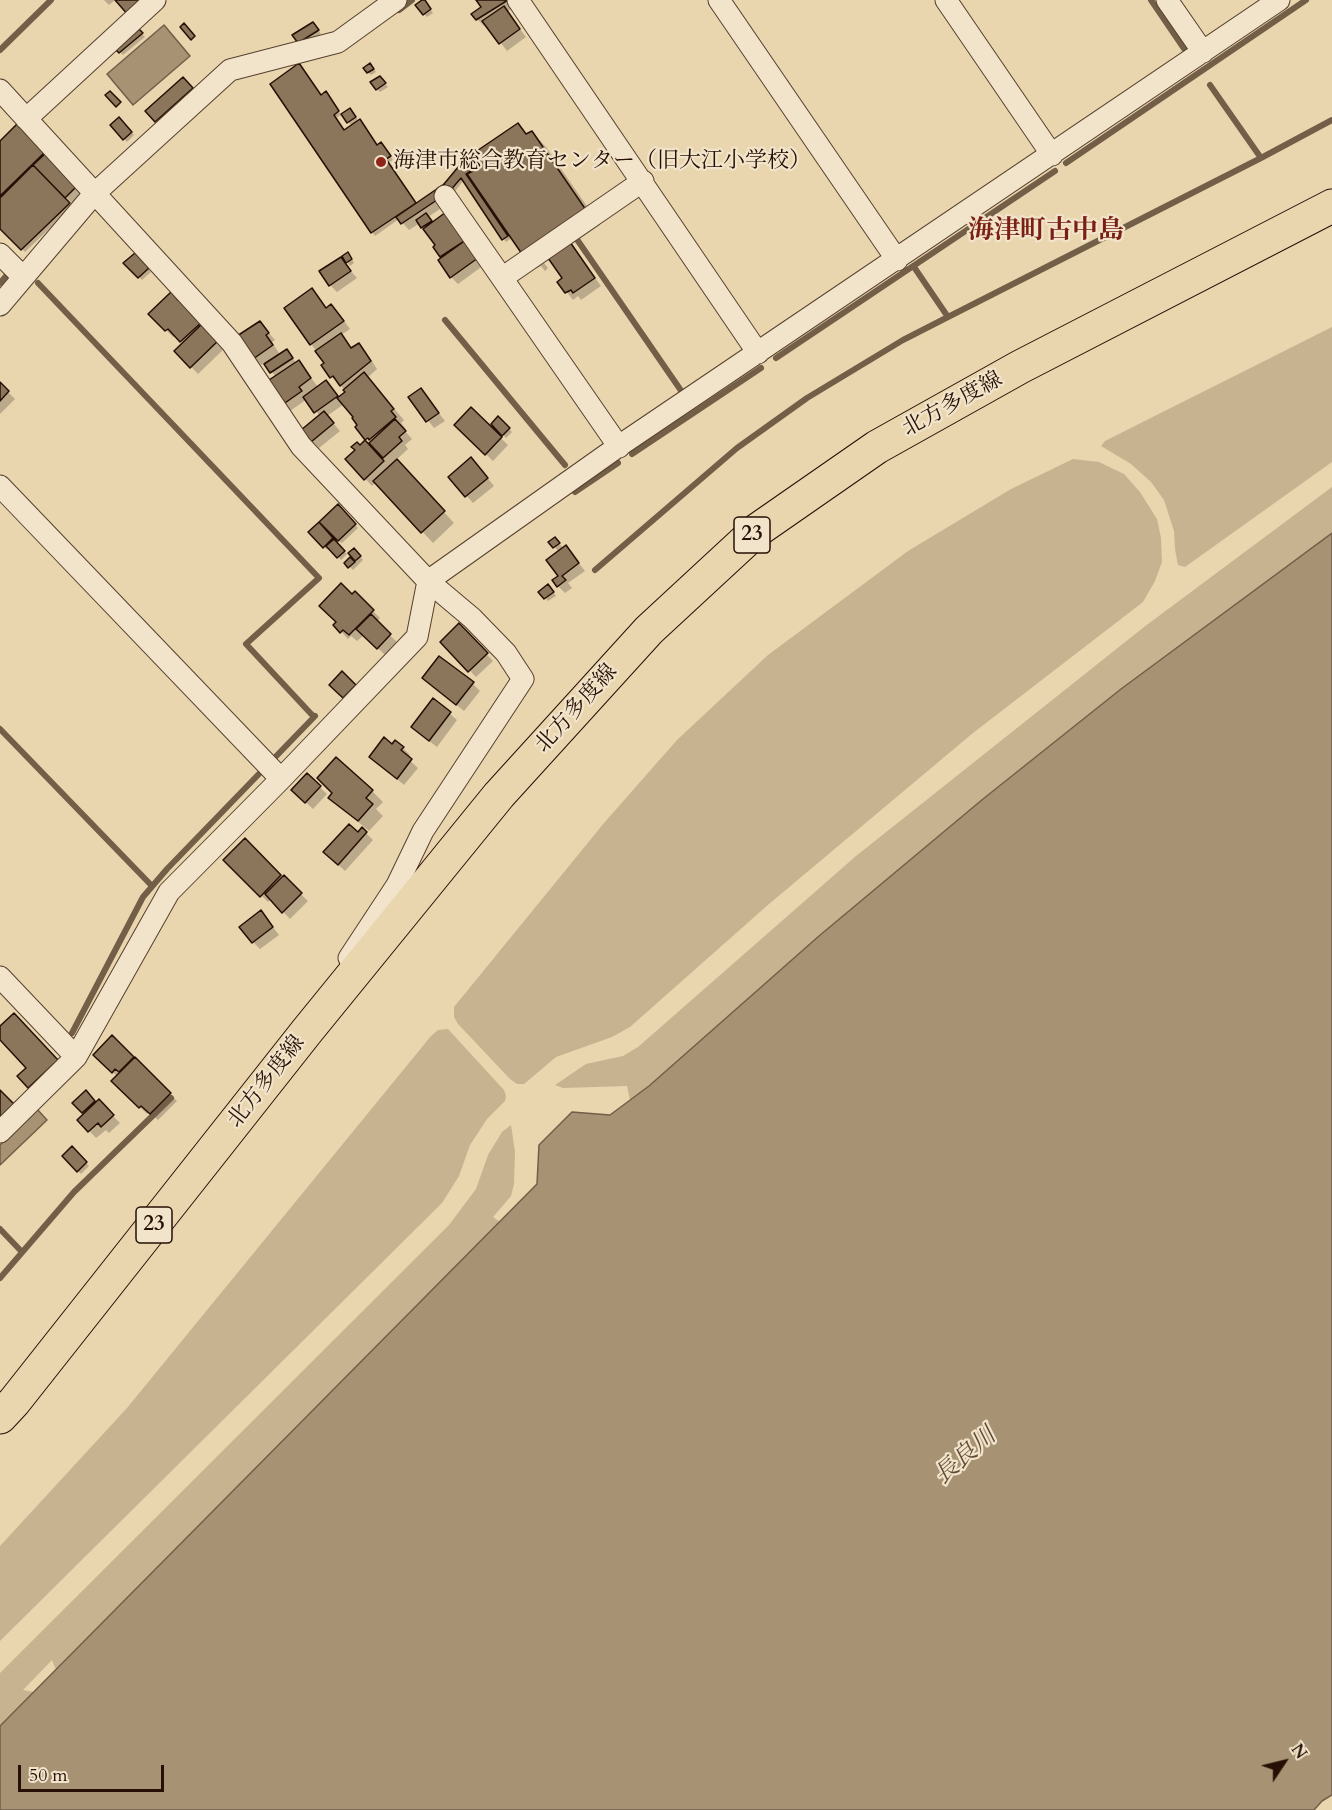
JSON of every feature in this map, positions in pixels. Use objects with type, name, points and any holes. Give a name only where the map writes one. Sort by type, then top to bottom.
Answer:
[{"type":"main road","name":"北方多度線","points":[[0,1417],[307,1031],[507,787],[649,630],[756,531],[877,447],[1020,367],[1332,206]]},
{"type":"street","points":[[26,119],[155,0]]},
{"type":"street","points":[[0,305],[94,194],[230,70],[338,42],[396,0]]},
{"type":"street","points":[[518,0],[758,353]]},
{"type":"street","points":[[719,0],[897,260]]},
{"type":"street","points":[[946,0],[1052,155]]},
{"type":"street","points":[[1167,0],[1203,52]]},
{"type":"street","points":[[0,1132],[76,1058],[169,892],[272,770],[417,637],[428,581],[619,447],[1279,0]]},
{"type":"street","points":[[0,90],[232,343],[301,446],[428,581],[472,618],[506,653],[522,679],[423,831],[397,885],[327,992],[307,1031]]},
{"type":"street","points":[[502,278],[643,181]]},
{"type":"street","points":[[445,196],[619,447]]},
{"type":"street","points":[[0,254],[23,277]]},
{"type":"street","points":[[0,486],[272,770]]},
{"type":"street","points":[[0,976],[76,1058]]},
{"type":"shaded area","points":[[1332,327],[1332,462],[1185,567],[1178,565],[1174,531],[1164,500],[1151,482],[1131,464],[1101,446],[1105,441]]},
{"type":"shaded area","points":[[1073,459],[1099,462],[1124,474],[1140,492],[1157,519],[1162,562],[1155,581],[1143,602],[973,733],[769,904],[630,1027],[612,1037],[556,1057],[524,1084],[517,1084],[510,1079],[458,1024],[454,1017],[454,1007],[604,823],[677,740],[768,655],[908,551],[1011,489]]},
{"type":"shaded area","points":[[1332,487],[1332,533],[1121,689],[983,799],[819,936],[649,1086],[630,1100],[627,1086],[563,1088],[555,1085],[586,1064],[623,1056],[638,1047],[856,856],[1144,627]]},
{"type":"shaded area","points":[[448,1029],[504,1090],[506,1096],[505,1101],[487,1119],[470,1145],[459,1176],[442,1203],[0,1641],[0,1546],[127,1408],[431,1036],[438,1030]]},
{"type":"shaded area","points":[[511,1125],[515,1152],[514,1184],[511,1196],[493,1217],[500,1222],[56,1670],[52,1660],[23,1690],[34,1692],[0,1726],[0,1673],[449,1225],[476,1189],[488,1155],[502,1132]]},
{"type":"water","points":[[164,25],[190,56],[133,105],[107,74]]},
{"type":"water","name":"長良川","points":[[1332,533],[1332,1795],[1314,1810],[0,1810],[0,1726],[537,1184],[539,1145],[572,1112],[610,1115],[649,1086],[819,936],[983,799],[1121,689]]},
{"type":"water","points":[[37,1109],[47,1120],[0,1165],[0,1145]]},
{"type":"building","points":[[115,0],[144,0],[129,16]]},
{"type":"building","points":[[425,0],[431,9],[423,15],[415,5]]},
{"type":"building","points":[[476,0],[508,0],[476,20],[471,14],[481,7]]},
{"type":"building","points":[[504,6],[520,29],[499,44],[482,21]]},
{"type":"building","points":[[313,22],[319,30],[298,43],[292,35]]},
{"type":"building","points":[[184,23],[195,36],[191,40],[180,27]]},
{"type":"building","points":[[139,29],[143,33],[119,53],[116,50]]},
{"type":"building","points":[[299,63],[321,95],[326,91],[339,111],[334,115],[344,130],[360,119],[377,145],[381,142],[391,156],[386,159],[416,203],[371,233],[270,84]]},
{"type":"building","points":[[370,63],[374,69],[367,73],[363,68]]},
{"type":"building","points":[[380,76],[386,83],[376,90],[370,82]]},
{"type":"building","points":[[183,77],[193,88],[155,122],[145,111]]},
{"type":"building","points":[[110,91],[121,102],[116,107],[105,95]]},
{"type":"building","points":[[350,108],[356,117],[347,123],[341,114]]},
{"type":"building","points":[[119,117],[132,132],[123,140],[110,125]]},
{"type":"building","points":[[518,123],[526,134],[532,131],[586,210],[522,254],[467,174],[473,171],[465,159]]},
{"type":"building","points":[[17,124],[45,152],[0,196],[0,141]]},
{"type":"building","points":[[46,153],[77,186],[65,198],[33,165]]},
{"type":"building","points":[[464,160],[472,170],[466,174],[508,236],[502,240],[461,178],[449,192],[444,184]]},
{"type":"building","points":[[33,165],[70,203],[21,250],[0,229],[0,198]]},
{"type":"building","points":[[444,184],[449,192],[401,224],[396,217]]},
{"type":"building","points":[[446,212],[466,240],[440,257],[433,247],[435,245],[423,229]]},
{"type":"building","points":[[426,213],[432,221],[421,228],[416,220]]},
{"type":"building","points":[[466,240],[478,258],[450,278],[438,260]]},
{"type":"building","points":[[570,242],[595,278],[573,293],[571,290],[565,293],[557,282],[562,278],[548,258]]},
{"type":"building","points":[[348,252],[352,259],[346,263],[342,256]]},
{"type":"building","points":[[135,253],[149,268],[138,278],[123,263]]},
{"type":"building","points":[[341,257],[351,271],[329,286],[319,271]]},
{"type":"building","points":[[312,288],[326,308],[331,304],[344,321],[310,345],[284,308]]},
{"type":"building","points":[[171,292],[178,300],[181,297],[203,321],[180,342],[168,329],[165,331],[148,314]]},
{"type":"building","points":[[205,321],[221,338],[190,368],[174,351]]},
{"type":"building","points":[[260,321],[269,333],[266,335],[273,345],[253,359],[237,336]]},
{"type":"building","points":[[341,333],[351,348],[359,343],[371,361],[340,386],[333,376],[330,378],[321,365],[324,363],[315,351]]},
{"type":"building","points":[[287,349],[293,358],[270,373],[264,364]]},
{"type":"building","points":[[299,360],[311,378],[299,387],[302,391],[282,405],[266,382]]},
{"type":"building","points":[[364,372],[394,409],[391,411],[396,417],[369,440],[368,438],[365,440],[355,427],[357,425],[353,417],[337,398]]},
{"type":"building","points":[[326,380],[338,396],[314,413],[303,397]]},
{"type":"building","points":[[0,382],[9,391],[0,401]]},
{"type":"building","points":[[421,388],[439,413],[426,422],[408,397]]},
{"type":"building","points":[[471,407],[502,437],[485,455],[454,425]]},
{"type":"building","points":[[324,411],[334,423],[311,442],[301,430]]},
{"type":"building","points":[[498,416],[510,428],[502,436],[491,424]]},
{"type":"building","points":[[395,419],[406,431],[399,437],[402,441],[383,458],[369,443]]},
{"type":"building","points":[[365,440],[384,461],[364,480],[345,459],[355,450],[351,447],[357,442],[360,445]]},
{"type":"building","points":[[471,457],[488,478],[465,497],[448,477]]},
{"type":"building","points":[[397,459],[445,511],[421,533],[373,481]]},
{"type":"building","points":[[338,504],[356,524],[338,541],[319,522]]},
{"type":"building","points":[[319,522],[333,538],[323,548],[308,532]]},
{"type":"building","points":[[555,537],[560,543],[553,548],[548,542]]},
{"type":"building","points":[[334,539],[345,551],[337,558],[326,546]]},
{"type":"building","points":[[566,545],[579,563],[562,576],[566,580],[557,587],[552,580],[558,576],[546,560]]},
{"type":"building","points":[[354,548],[361,556],[355,561],[348,553]]},
{"type":"building","points":[[350,557],[355,562],[348,568],[344,563]]},
{"type":"building","points":[[341,583],[352,594],[355,591],[374,610],[349,635],[343,630],[340,633],[333,625],[336,622],[319,606]]},
{"type":"building","points":[[548,584],[554,592],[544,599],[538,592]]},
{"type":"building","points":[[371,614],[391,634],[377,649],[356,629]]},
{"type":"building","points":[[459,623],[488,653],[468,672],[440,642]]},
{"type":"building","points":[[439,656],[474,682],[456,705],[422,678]]},
{"type":"building","points":[[342,671],[356,685],[343,698],[329,685]]},
{"type":"building","points":[[433,698],[451,712],[429,741],[411,727]]},
{"type":"building","points":[[384,737],[392,744],[395,740],[404,747],[401,750],[412,759],[397,779],[369,757]]},
{"type":"building","points":[[336,757],[373,790],[366,798],[373,804],[358,821],[328,798],[332,793],[317,778]]},
{"type":"building","points":[[307,773],[321,786],[305,803],[291,790]]},
{"type":"building","points":[[349,824],[358,832],[362,827],[367,832],[338,865],[323,852]]},
{"type":"building","points":[[245,838],[281,875],[260,897],[223,860]]},
{"type":"building","points":[[284,875],[302,893],[282,913],[265,894]]},
{"type":"building","points":[[261,910],[273,927],[252,943],[239,927]]},
{"type":"building","points":[[14,1013],[58,1060],[28,1088],[17,1076],[26,1068],[0,1040],[0,1026]]},
{"type":"building","points":[[112,1035],[134,1057],[119,1072],[115,1069],[112,1073],[93,1055]]},
{"type":"building","points":[[135,1057],[171,1093],[150,1114],[141,1106],[139,1108],[111,1081]]},
{"type":"building","points":[[0,1090],[14,1104],[0,1118]]},
{"type":"building","points":[[86,1090],[95,1101],[82,1113],[72,1103]]},
{"type":"building","points":[[99,1099],[114,1115],[101,1127],[98,1123],[88,1132],[77,1120]]},
{"type":"building","points":[[72,1146],[87,1162],[77,1172],[62,1156]]},
{"type":"waterway","points":[[0,50],[51,0]]},
{"type":"waterway","points":[[399,10],[412,0]]},
{"type":"waterway","points":[[1151,0],[1185,50]]},
{"type":"waterway","points":[[1066,163],[1306,0]]},
{"type":"waterway","points":[[948,317],[1261,158],[1210,85]]},
{"type":"waterway","points":[[1261,158],[1332,120]]},
{"type":"waterway","points":[[776,358],[1055,171]]},
{"type":"waterway","points":[[576,238],[682,392]]},
{"type":"waterway","points":[[595,570],[737,448],[807,398],[903,340],[948,317],[914,267]]},
{"type":"waterway","points":[[0,283],[7,275]]},
{"type":"waterway","points":[[38,283],[319,578],[246,644],[314,717]]},
{"type":"waterway","points":[[445,320],[565,465]]},
{"type":"waterway","points":[[632,454],[761,368]]},
{"type":"waterway","points":[[575,492],[618,463]]},
{"type":"waterway","points":[[72,1033],[143,897],[167,869],[315,716]]},
{"type":"waterway","points":[[0,729],[152,886]]},
{"type":"waterway","points":[[0,1278],[74,1192],[171,1098]]},
{"type":"waterway","points":[[0,1229],[22,1252]]},
{"type":"place","name":"海津市総合教育センター（旧大江小学校）","points":[[381,162]]},
{"type":"district","name":"海津町古中島","points":[[1046,232]]}]
